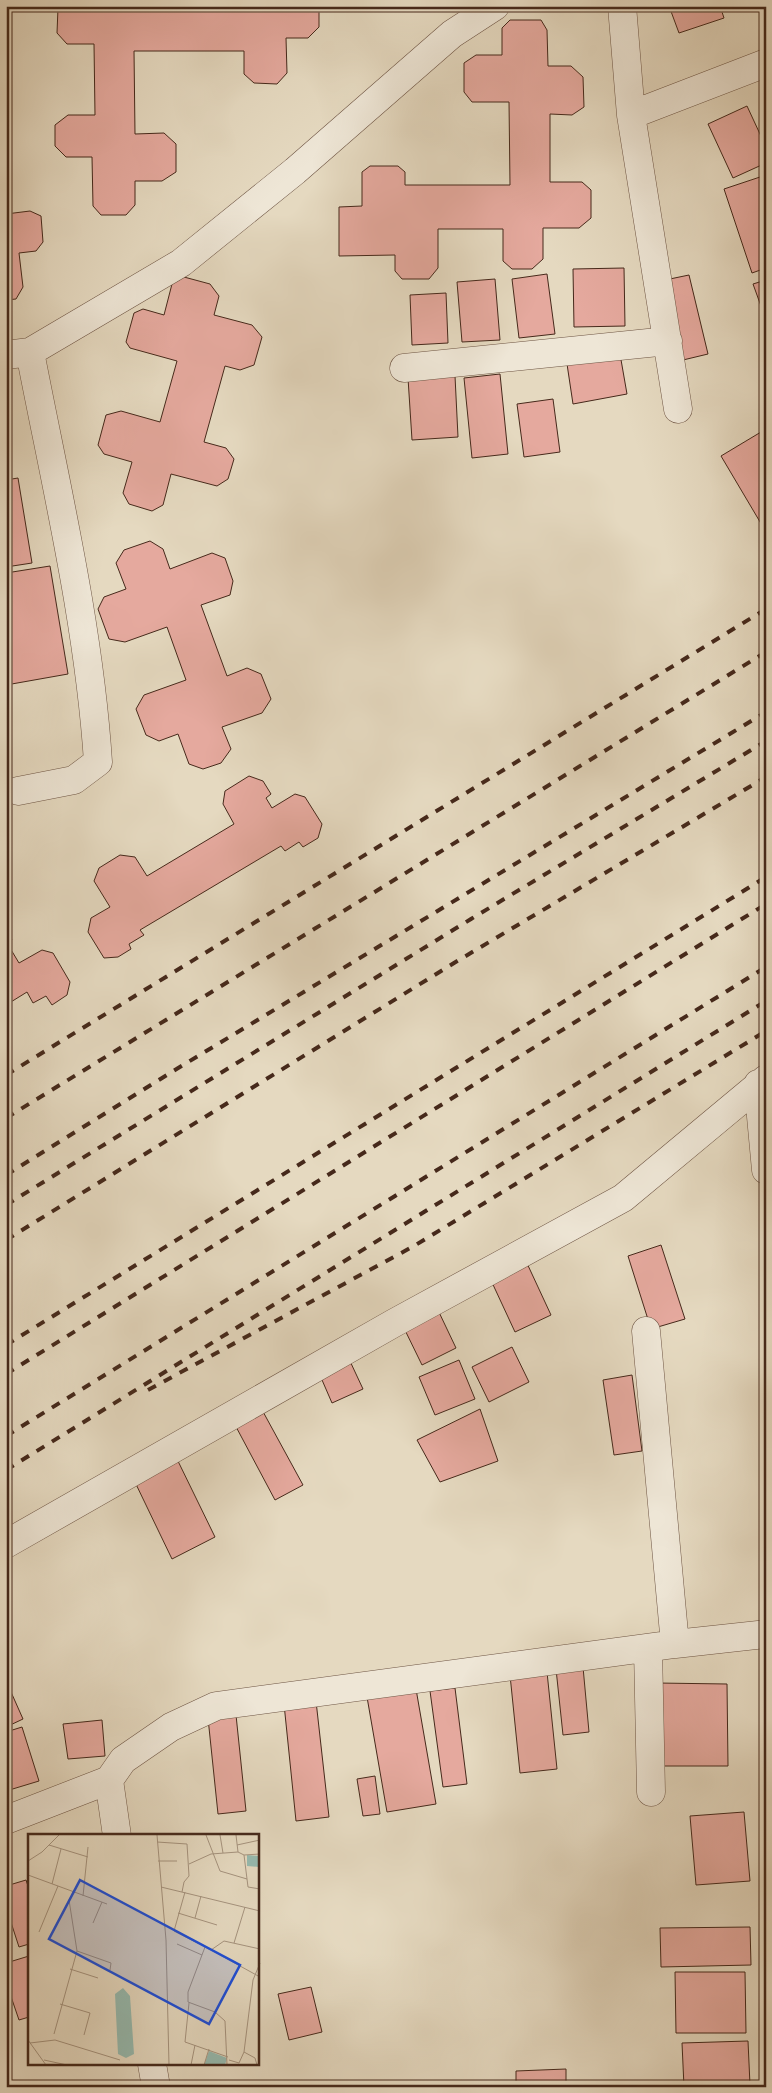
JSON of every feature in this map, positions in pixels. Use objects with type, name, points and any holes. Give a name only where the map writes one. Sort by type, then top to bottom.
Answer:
[{"type":"street","points":[[18,790],[74,780],[98,762],[96,724],[78,598],[18,353],[181,263],[295,171],[452,34],[495,6]]},
{"type":"street","points":[[622,6],[631,115],[678,409]]},
{"type":"street","points":[[631,115],[766,63]]},
{"type":"street","points":[[404,368],[668,341]]},
{"type":"street","points":[[762,1082],[766,1170]]},
{"type":"street","points":[[6,1544],[394,1324],[623,1198],[762,1082]]},
{"type":"street","points":[[646,1330],[675,1644]]},
{"type":"street","points":[[6,1820],[109,1780],[123,1760],[171,1727],[216,1706],[675,1644],[766,1634]]},
{"type":"street","points":[[648,1648],[650,1792]]},
{"type":"street","points":[[109,1780],[117,1834]]},
{"type":"street","points":[[152,2066],[156,2087]]},
{"type":"building","points":[[60,6],[319,6],[319,27],[308,38],[286,38],[287,73],[277,84],[254,83],[244,74],[244,51],[134,51],[135,134],[164,133],[176,144],[176,172],[162,181],[135,181],[135,205],[126,215],[101,215],[93,206],[92,157],[66,157],[55,146],[55,125],[68,115],[95,115],[94,44],[67,44],[57,33],[58,8]]},
{"type":"building","points":[[669,6],[720,6],[724,18],[679,33]]},
{"type":"building","points":[[510,20],[541,20],[547,30],[548,66],[571,66],[583,77],[584,107],[572,115],[550,114],[550,182],[582,182],[591,190],[591,218],[579,228],[543,228],[543,259],[532,269],[512,269],[503,261],[503,229],[438,229],[438,268],[429,279],[402,279],[395,271],[395,255],[339,256],[339,207],[362,206],[362,172],[370,166],[398,166],[405,172],[405,185],[510,185],[509,102],[472,102],[464,92],[464,63],[476,55],[502,55],[502,28]]},
{"type":"building","points":[[747,106],[766,147],[766,163],[733,178],[708,124]]},
{"type":"building","points":[[766,175],[766,268],[752,273],[724,189]]},
{"type":"building","points":[[30,211],[41,216],[43,242],[36,251],[19,253],[23,287],[16,299],[6,300],[6,214]]},
{"type":"building","points":[[624,268],[625,326],[574,327],[573,269]]},
{"type":"building","points":[[547,274],[555,334],[519,338],[512,279]]},
{"type":"building","points":[[689,275],[708,354],[683,360],[665,280]]},
{"type":"building","points":[[184,277],[210,284],[219,296],[214,315],[252,325],[262,337],[254,365],[240,370],[225,366],[204,442],[226,448],[234,459],[228,479],[217,486],[171,474],[163,505],[152,511],[129,504],[123,493],[132,462],[104,454],[98,445],[106,415],[121,411],[160,422],[177,361],[130,348],[126,342],[134,313],[143,309],[164,315],[172,284]]},
{"type":"building","points":[[495,279],[500,340],[462,342],[457,282]]},
{"type":"building","points":[[766,280],[766,320],[753,284]]},
{"type":"building","points":[[446,293],[448,343],[412,345],[410,295]]},
{"type":"building","points":[[620,354],[627,394],[573,404],[567,364]]},
{"type":"building","points":[[500,374],[508,454],[472,458],[464,378]]},
{"type":"building","points":[[455,376],[458,437],[412,440],[408,378]]},
{"type":"building","points":[[553,399],[560,452],[524,457],[517,404]]},
{"type":"building","points":[[766,429],[766,532],[721,456]]},
{"type":"building","points":[[18,478],[32,563],[6,567],[6,480]]},
{"type":"building","points":[[150,541],[163,549],[170,569],[212,553],[225,558],[233,581],[230,595],[201,605],[227,676],[247,668],[261,674],[271,699],[262,713],[222,727],[231,749],[221,763],[203,769],[189,764],[178,734],[159,741],[146,735],[136,709],[144,695],[186,680],[167,627],[125,642],[109,639],[98,609],[104,597],[126,589],[116,563],[124,550]]},
{"type":"building","points":[[50,566],[68,674],[6,685],[6,573]]},
{"type":"building","points":[[249,776],[263,781],[271,794],[266,798],[272,808],[295,794],[305,797],[322,824],[318,838],[303,847],[299,842],[285,851],[281,846],[140,930],[144,935],[129,944],[131,949],[118,957],[104,958],[88,932],[91,918],[110,907],[94,881],[99,868],[120,855],[135,857],[147,876],[234,824],[223,804],[225,791]]},
{"type":"building","points":[[6,930],[12,940],[7,943],[19,963],[42,950],[53,953],[70,982],[67,995],[52,1005],[46,996],[33,1003],[27,992],[6,1005]]},
{"type":"building","points":[[661,1245],[685,1319],[651,1329],[628,1256]]},
{"type":"building","points":[[525,1259],[551,1315],[515,1332],[489,1276]]},
{"type":"building","points":[[437,1308],[456,1348],[422,1365],[402,1324]]},
{"type":"building","points":[[512,1347],[529,1382],[489,1402],[472,1367]]},
{"type":"building","points":[[349,1359],[363,1389],[332,1403],[319,1373]]},
{"type":"building","points":[[459,1360],[475,1399],[435,1415],[419,1377]]},
{"type":"building","points":[[632,1375],[642,1451],[614,1455],[603,1380]]},
{"type":"building","points":[[261,1408],[303,1485],[275,1500],[234,1423]]},
{"type":"building","points":[[480,1409],[498,1461],[440,1482],[417,1440]]},
{"type":"building","points":[[176,1457],[215,1537],[172,1559],[133,1478]]},
{"type":"building","points":[[583,1667],[589,1732],[563,1735],[556,1669]]},
{"type":"building","points":[[547,1672],[557,1769],[520,1773],[510,1675]]},
{"type":"building","points":[[657,1683],[727,1684],[728,1766],[658,1766]]},
{"type":"building","points":[[6,1684],[23,1719],[6,1727]]},
{"type":"building","points":[[455,1688],[467,1784],[443,1787],[430,1691]]},
{"type":"building","points":[[416,1689],[436,1804],[387,1812],[367,1697]]},
{"type":"building","points":[[316,1701],[329,1817],[296,1821],[284,1704]]},
{"type":"building","points":[[236,1715],[246,1811],[218,1814],[208,1718]]},
{"type":"building","points":[[102,1720],[105,1756],[68,1759],[63,1724]]},
{"type":"building","points":[[22,1727],[39,1781],[6,1791],[6,1732]]},
{"type":"building","points":[[375,1776],[380,1814],[363,1816],[357,1779]]},
{"type":"building","points":[[744,1812],[750,1881],[696,1885],[690,1816]]},
{"type":"building","points":[[26,1880],[28,1886],[28,1944],[19,1947],[6,1907],[6,1886]]},
{"type":"building","points":[[750,1927],[751,1965],[661,1967],[660,1928]]},
{"type":"building","points":[[28,1956],[28,2017],[19,2020],[6,1982],[6,1963]]},
{"type":"building","points":[[675,1972],[745,1972],[746,2033],[676,2033]]},
{"type":"building","points":[[311,1987],[322,2032],[289,2040],[278,1994]]},
{"type":"building","points":[[748,2041],[750,2085],[684,2087],[682,2043]]},
{"type":"building","points":[[566,2069],[566,2087],[516,2087],[516,2071]]},
{"type":"railway","points":[[6,1075],[766,609]]},
{"type":"railway","points":[[6,1118],[766,652]]},
{"type":"railway","points":[[6,1175],[170,1073],[766,712]]},
{"type":"railway","points":[[6,1205],[471,919],[766,741]]},
{"type":"railway","points":[[6,1240],[454,963],[766,777]]},
{"type":"railway","points":[[6,1345],[766,877]]},
{"type":"railway","points":[[6,1374],[766,904]]},
{"type":"railway","points":[[6,1436],[766,967]]},
{"type":"railway","points":[[6,1470],[766,1001]]},
{"type":"railway","points":[[148,1390],[414,1246],[766,1031]]}]
